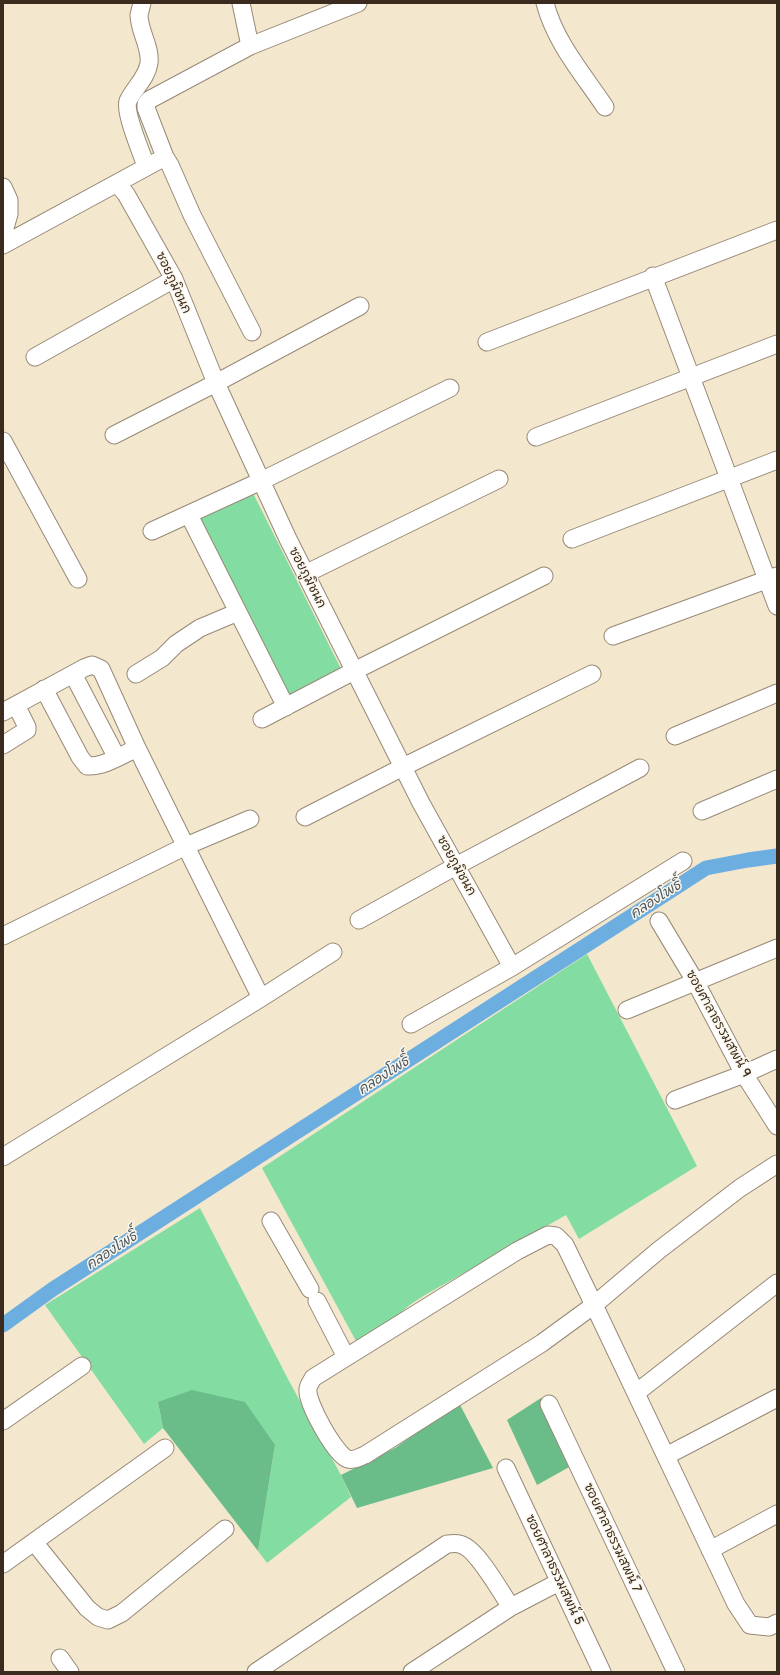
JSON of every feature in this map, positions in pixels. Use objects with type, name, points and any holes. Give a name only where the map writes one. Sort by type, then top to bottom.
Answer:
[{"type":"street","points":[[241,3],[250,46]]},
{"type":"street","points":[[252,332],[165,157],[156,136],[146,104],[149,100],[250,46],[358,3]]},
{"type":"street","points":[[545,3],[548,16],[565,49],[605,107]]},
{"type":"street","points":[[138,7],[148,47],[149,63],[146,74],[128,101],[127,106],[146,166]]},
{"type":"street","points":[[3,187],[9,200],[5,228],[5,244],[165,157]]},
{"type":"street","name":"ซอยภูมิชนก","points":[[117,184],[126,194],[174,279],[216,383],[305,574],[403,767],[512,967]]},
{"type":"street","points":[[487,342],[653,276],[777,230]]},
{"type":"street","points":[[653,276],[729,479],[772,577],[777,606]]},
{"type":"street","points":[[35,357],[174,279]]},
{"type":"street","points":[[114,435],[216,383],[360,306]]},
{"type":"street","points":[[536,437],[777,344]]},
{"type":"street","points":[[152,531],[261,481],[450,388]]},
{"type":"street","points":[[3,441],[78,579]]},
{"type":"street","points":[[572,539],[777,460]]},
{"type":"street","points":[[305,574],[499,479]]},
{"type":"street","points":[[189,515],[286,707]]},
{"type":"street","points":[[262,719],[354,671],[544,576]]},
{"type":"street","points":[[613,636],[772,577]]},
{"type":"street","points":[[136,674],[162,658],[176,644],[200,628],[238,612]]},
{"type":"street","points":[[3,745],[27,730],[27,727],[10,708],[92,665],[101,669],[137,748],[261,998]]},
{"type":"street","points":[[73,674],[117,758]]},
{"type":"street","points":[[305,817],[592,674]]},
{"type":"street","points":[[44,689],[80,757],[87,766],[94,766],[117,758],[137,748]]},
{"type":"street","points":[[675,736],[777,693]]},
{"type":"street","points":[[359,920],[456,866],[640,768]]},
{"type":"street","points":[[702,811],[777,779]]},
{"type":"street","points":[[3,936],[186,846],[250,818]]},
{"type":"street","points":[[411,1024],[512,967],[683,861]]},
{"type":"street","name":"ซอยศาลาธรรมสพน์ 9","points":[[659,921],[695,981],[744,1074],[777,1126]]},
{"type":"street","points":[[626,1010],[777,948]]},
{"type":"street","points":[[3,1157],[333,952]]},
{"type":"street","points":[[675,1100],[744,1074],[777,1059]]},
{"type":"street","points":[[777,1164],[740,1188],[665,1246],[594,1305],[542,1343],[355,1460],[347,1459],[338,1453],[315,1413],[310,1402],[308,1389],[313,1378],[517,1251],[548,1235],[556,1236],[565,1246],[594,1305],[736,1604],[750,1625],[769,1626],[777,1623]]},
{"type":"street","points":[[271,1221],[346,1357]]},
{"type":"street","points":[[636,1393],[777,1284]]},
{"type":"street","points":[[3,1421],[82,1366]]},
{"type":"street","points":[[666,1456],[777,1398]]},
{"type":"street","name":"ซอยศาลาธรรมสพน์ 7","points":[[549,1404],[676,1672]]},
{"type":"street","points":[[3,1564],[165,1448]]},
{"type":"street","name":"ซอยศาลาธรรมสพน์ 5","points":[[506,1468],[602,1672]]},
{"type":"street","points":[[710,1550],[777,1514]]},
{"type":"street","points":[[34,1542],[87,1608],[98,1617],[108,1620],[122,1614],[225,1528]]},
{"type":"street","points":[[256,1672],[447,1544],[461,1544],[473,1552],[481,1561],[511,1607]]},
{"type":"street","points":[[412,1672],[511,1607],[559,1582]]},
{"type":"street","points":[[60,1658],[70,1672]]},
{"type":"green space","points":[[253,493],[341,669],[289,697],[198,520]]},
{"type":"green space","points":[[587,954],[697,1166],[579,1239],[566,1215],[425,1295],[411,1304],[388,1323],[356,1341],[262,1168]]},
{"type":"green space","points":[[200,1208],[289,1381],[341,1475],[351,1497],[267,1563],[258,1551],[275,1445],[158,1402],[163,1428],[144,1444],[45,1305]]},
{"type":"green space","points":[[192,1390],[245,1402],[275,1445],[258,1551],[163,1428],[158,1402]]},
{"type":"green space","points":[[541,1398],[571,1466],[537,1485],[507,1420]]},
{"type":"green space","points":[[459,1403],[493,1468],[357,1508],[341,1475],[395,1448]]},
{"type":"waterway","name":"คลองโพธิ์","points":[[3,1325],[53,1289],[706,868],[777,856]]}]
